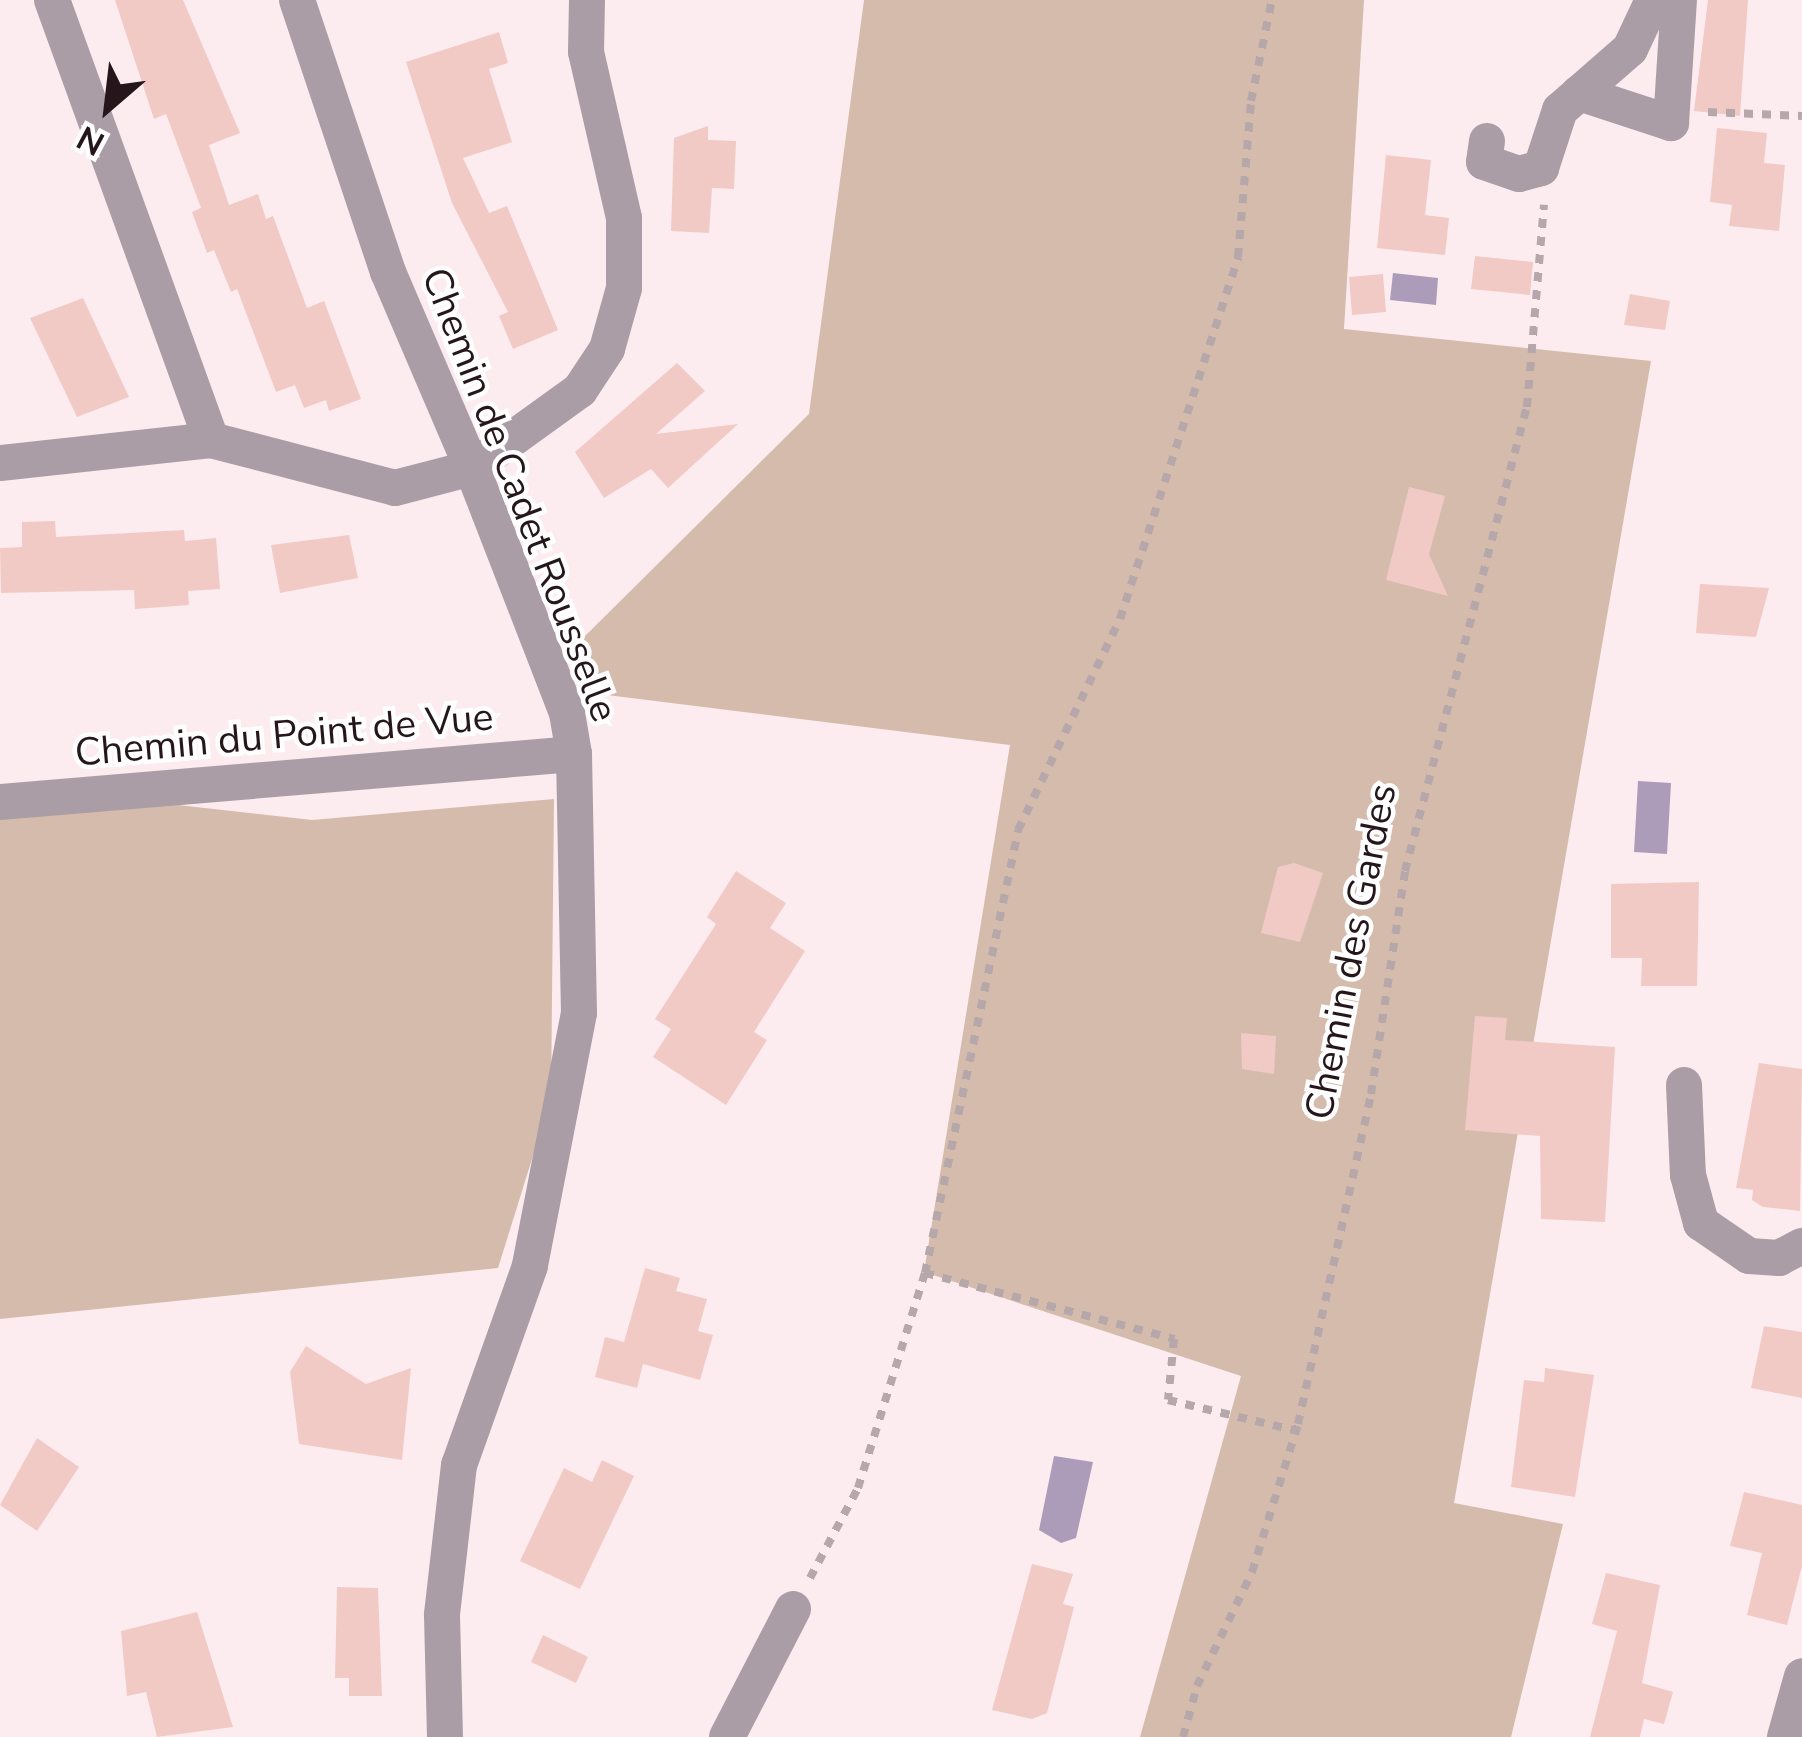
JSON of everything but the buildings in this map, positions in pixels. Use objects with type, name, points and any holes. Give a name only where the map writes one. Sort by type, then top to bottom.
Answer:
[{"type":"street","points":[[52,0],[211,440]]},
{"type":"street","name":"Chemin de Cadet Rousselle","points":[[297,0],[388,272],[472,468],[566,713],[574,754],[579,1013],[530,1266],[459,1465],[442,1616],[445,1737]]},
{"type":"street","points":[[0,463],[211,440],[395,488],[472,468],[580,391],[607,349],[624,288],[624,218],[586,52],[587,0]]},
{"type":"street","points":[[1487,141],[1484,162],[1519,174],[1541,168],[1560,110],[1630,49],[1653,0]]},
{"type":"street","points":[[1579,93],[1671,123],[1678,0]]},
{"type":"street","name":"Chemin du Point de Vue","points":[[0,802],[574,754]]},
{"type":"street","points":[[1684,1085],[1688,1174],[1701,1223],[1749,1256],[1779,1258],[1802,1246]]},
{"type":"street","points":[[727,1737],[793,1609]]},
{"type":"street","points":[[1785,1737],[1802,1676]]},
{"type":"path","points":[[793,1609],[858,1488],[925,1273],[1018,830],[1120,619],[1238,257],[1251,101],[1272,0]]},
{"type":"path","points":[[1671,123],[1680,112],[1802,116]]},
{"type":"path","name":"Chemin des Gardes","points":[[1183,1737],[1197,1686],[1252,1572],[1293,1430],[1371,1094],[1405,871],[1527,407],[1547,236],[1541,168]]},
{"type":"path","points":[[925,1273],[1174,1340],[1168,1400],[1293,1430]]},
{"type":"shaded area","points":[[864,0],[1364,0],[1344,329],[1651,361],[1454,1503],[1563,1524],[1511,1737],[1140,1737],[1241,1376],[924,1272],[1010,745],[607,695],[582,639],[809,414]]},
{"type":"shaded area","points":[[1393,273],[1438,278],[1436,305],[1390,300]]},
{"type":"shaded area","points":[[1638,781],[1671,783],[1667,854],[1634,852]]},
{"type":"shaded area","points":[[0,785],[312,820],[554,799],[551,1098],[498,1268],[0,1319]]},
{"type":"shaded area","points":[[1054,1456],[1093,1462],[1076,1538],[1061,1543],[1039,1530]]}]
